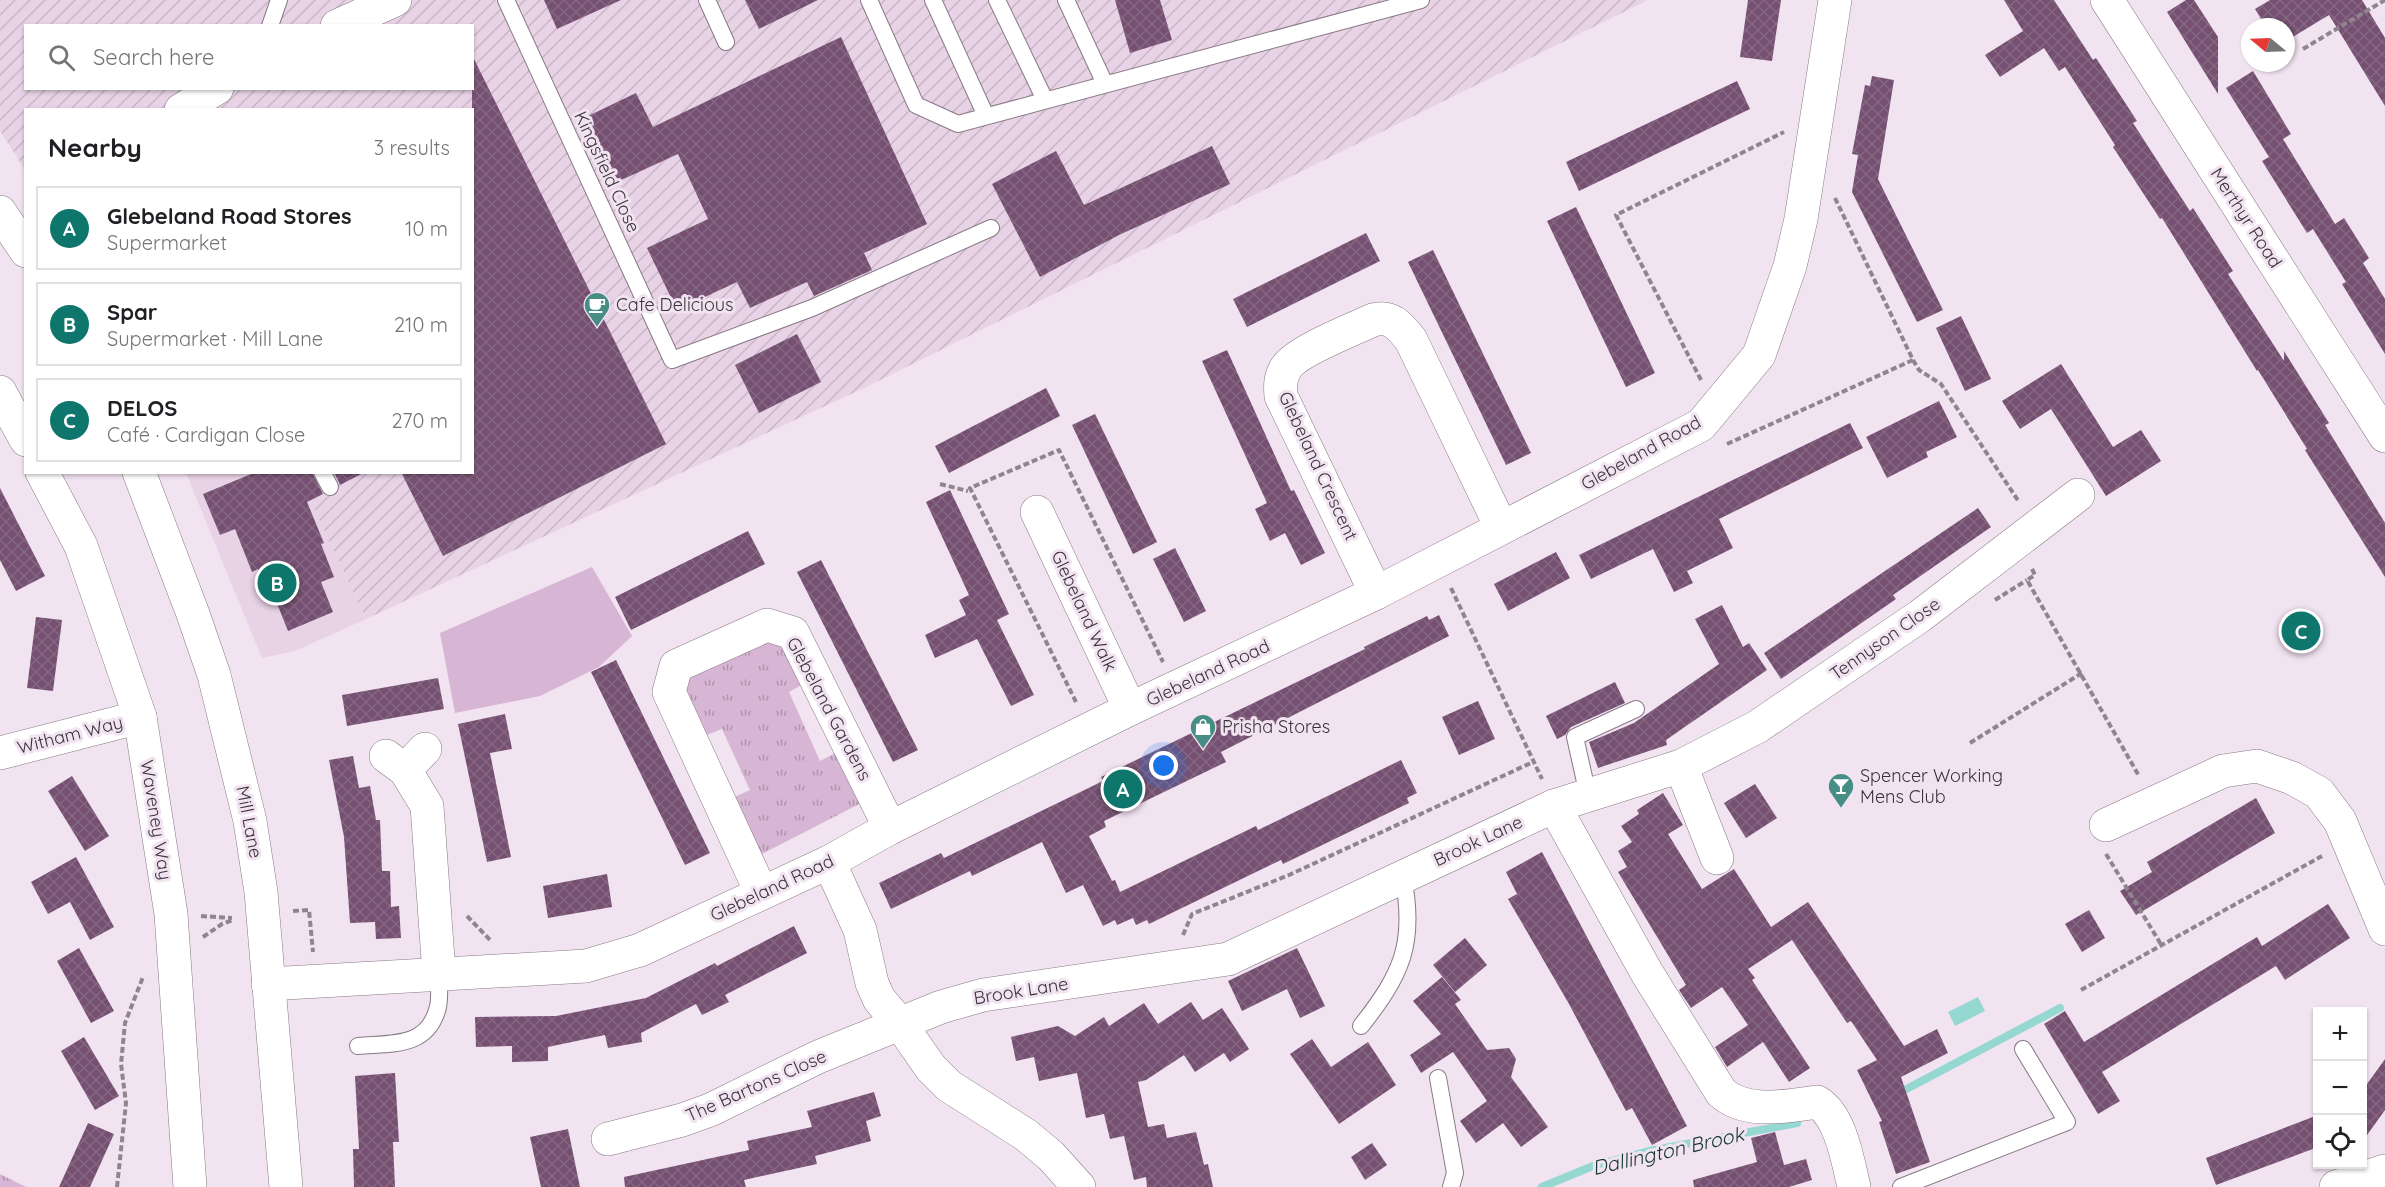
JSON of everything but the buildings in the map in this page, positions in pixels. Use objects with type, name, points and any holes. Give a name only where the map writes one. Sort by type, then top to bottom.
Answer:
[{"type":"street","points":[[341,24],[395,0]]},
{"type":"street","name":"Glebeland Road","points":[[268,984],[586,966],[640,950],[829,862],[890,828],[1130,709],[1376,593],[1708,416],[1759,355],[1790,266],[1807,180],[1835,0]]},
{"type":"street","name":"Merthyr Road","points":[[2107,0],[2385,435]]},
{"type":"street","points":[[184,108],[214,90]]},
{"type":"street","points":[[0,212],[24,248]]},
{"type":"street","name":"Glebeland Crescent","points":[[1376,593],[1281,396],[1280,383],[1283,373],[1287,366],[1298,357],[1372,320],[1381,318],[1395,322],[1411,340],[1501,527]]},
{"type":"street","points":[[0,392],[24,436]]},
{"type":"street","name":"Waveney Way","points":[[43,474],[81,546],[140,717],[171,914],[190,1187]]},
{"type":"street","name":"Mill Lane","points":[[140,474],[194,614],[229,729],[250,821],[259,880],[286,1187]]},
{"type":"street","name":"Tennyson Close","points":[[1554,806],[1681,766],[1766,720],[1920,616],[2078,495]]},
{"type":"street","name":"Glebeland Walk","points":[[1037,513],[1130,709]]},
{"type":"street","name":"Glebeland Gardens","points":[[761,892],[669,692],[676,666],[767,625],[794,633],[890,828]]},
{"type":"street","name":"Witham Way","points":[[0,753],[140,717]]},
{"type":"street","points":[[405,758],[427,806],[439,974]]},
{"type":"street","points":[[1681,766],[1718,858]]},
{"type":"street","points":[[2106,825],[2223,771],[2257,766],[2292,778],[2319,793],[2340,821],[2385,928]]},
{"type":"street","points":[[1554,806],[1647,973],[1721,1092],[1728,1099],[1747,1106],[1817,1102],[1824,1106],[1830,1112],[1842,1143],[1854,1187]]},
{"type":"street","name":"Brook Lane","points":[[901,1024],[941,1007],[983,996],[1228,959],[1554,806]]},
{"type":"street","points":[[829,862],[860,930],[872,983],[879,999],[901,1024],[931,1068],[949,1086],[1026,1135],[1052,1156],[1079,1187]]},
{"type":"street","name":"The Bartons Close","points":[[608,1139],[682,1120],[710,1110],[818,1057],[901,1024]]},
{"type":"street","points":[[2336,1187],[2385,1171]]},
{"type":"lane","points":[[271,24],[279,0]]},
{"type":"lane","name":"Kingsfield Close","points":[[506,0],[672,360],[812,308],[991,228]]},
{"type":"lane","points":[[707,0],[726,42]]},
{"type":"lane","points":[[869,0],[916,105],[958,123],[1421,0]]},
{"type":"lane","points":[[933,0],[986,116]]},
{"type":"lane","points":[[997,0],[1045,100]]},
{"type":"lane","points":[[1066,0],[1105,84]]},
{"type":"lane","points":[[1588,795],[1575,737],[1636,710]]},
{"type":"lane","points":[[1361,1026],[1390,986],[1398,971],[1404,950],[1409,920],[1403,877]]},
{"type":"lane","points":[[358,1046],[415,1040],[423,1034],[438,1006],[439,974]]},
{"type":"lane","points":[[1901,1187],[2067,1122],[2023,1049]]},
{"type":"lane","points":[[1438,1078],[1455,1173],[1451,1187]]},
{"type":"path","points":[[2303,49],[2385,0]]},
{"type":"path","points":[[1817,115],[1616,215],[1721,447],[1912,360]]},
{"type":"path","points":[[1807,180],[1834,196],[1912,360],[1919,370],[1941,384],[2034,528]]},
{"type":"path","points":[[940,484],[968,491]]},
{"type":"path","points":[[1438,561],[1554,806]]},
{"type":"path","points":[[2035,574],[2027,579],[2154,803]]},
{"type":"path","points":[[1970,743],[2082,673]]},
{"type":"path","points":[[1163,969],[1179,945],[1192,914],[1289,875],[1533,762]]},
{"type":"path","points":[[2106,825],[2102,847],[2162,946]]},
{"type":"path","points":[[2081,990],[2348,842]]},
{"type":"path","points":[[290,912],[309,910],[316,980]]},
{"type":"path","points":[[117,1187],[126,1103],[121,1064],[125,1023],[149,962],[173,946]]},
{"type":"shaded area","points":[[0,0],[1648,0],[862,389],[366,619],[297,474],[474,474],[474,108],[24,108],[24,168],[0,131]]},
{"type":"shaded area","points":[[186,474],[297,474],[366,619],[295,651],[262,658]]},
{"type":"shaded area","points":[[1978,997],[1985,1011],[1955,1026],[1948,1012]]},
{"type":"green space","points":[[592,567],[632,636],[599,667],[540,696],[455,713],[440,633]]},
{"type":"green space","points":[[764,637],[790,649],[805,683],[789,692],[820,761],[841,750],[865,801],[762,854],[732,798],[750,790],[722,729],[704,736],[680,689],[687,672]]},
{"type":"green space","points":[[0,1174],[26,1187],[0,1187]]},
{"type":"waterway","name":"Dallington Brook","points":[[1897,1094],[2060,1008]]},
{"type":"waterway","name":"Dallington Brook","points":[[1542,1187],[1593,1166],[1649,1151],[1797,1123]]},
{"type":"place","name":"Cafe Delicious","points":[[597,328]]},
{"type":"place","name":"Spar","points":[[277,583]]},
{"type":"place","name":"DELOS","points":[[2301,631]]},
{"type":"place","name":"Prisha Stores","points":[[1203,750]]},
{"type":"place","name":"Glebeland Road Stores","points":[[1123,789]]},
{"type":"place","name":"Spencer Working Mens Club","points":[[1841,809]]}]
